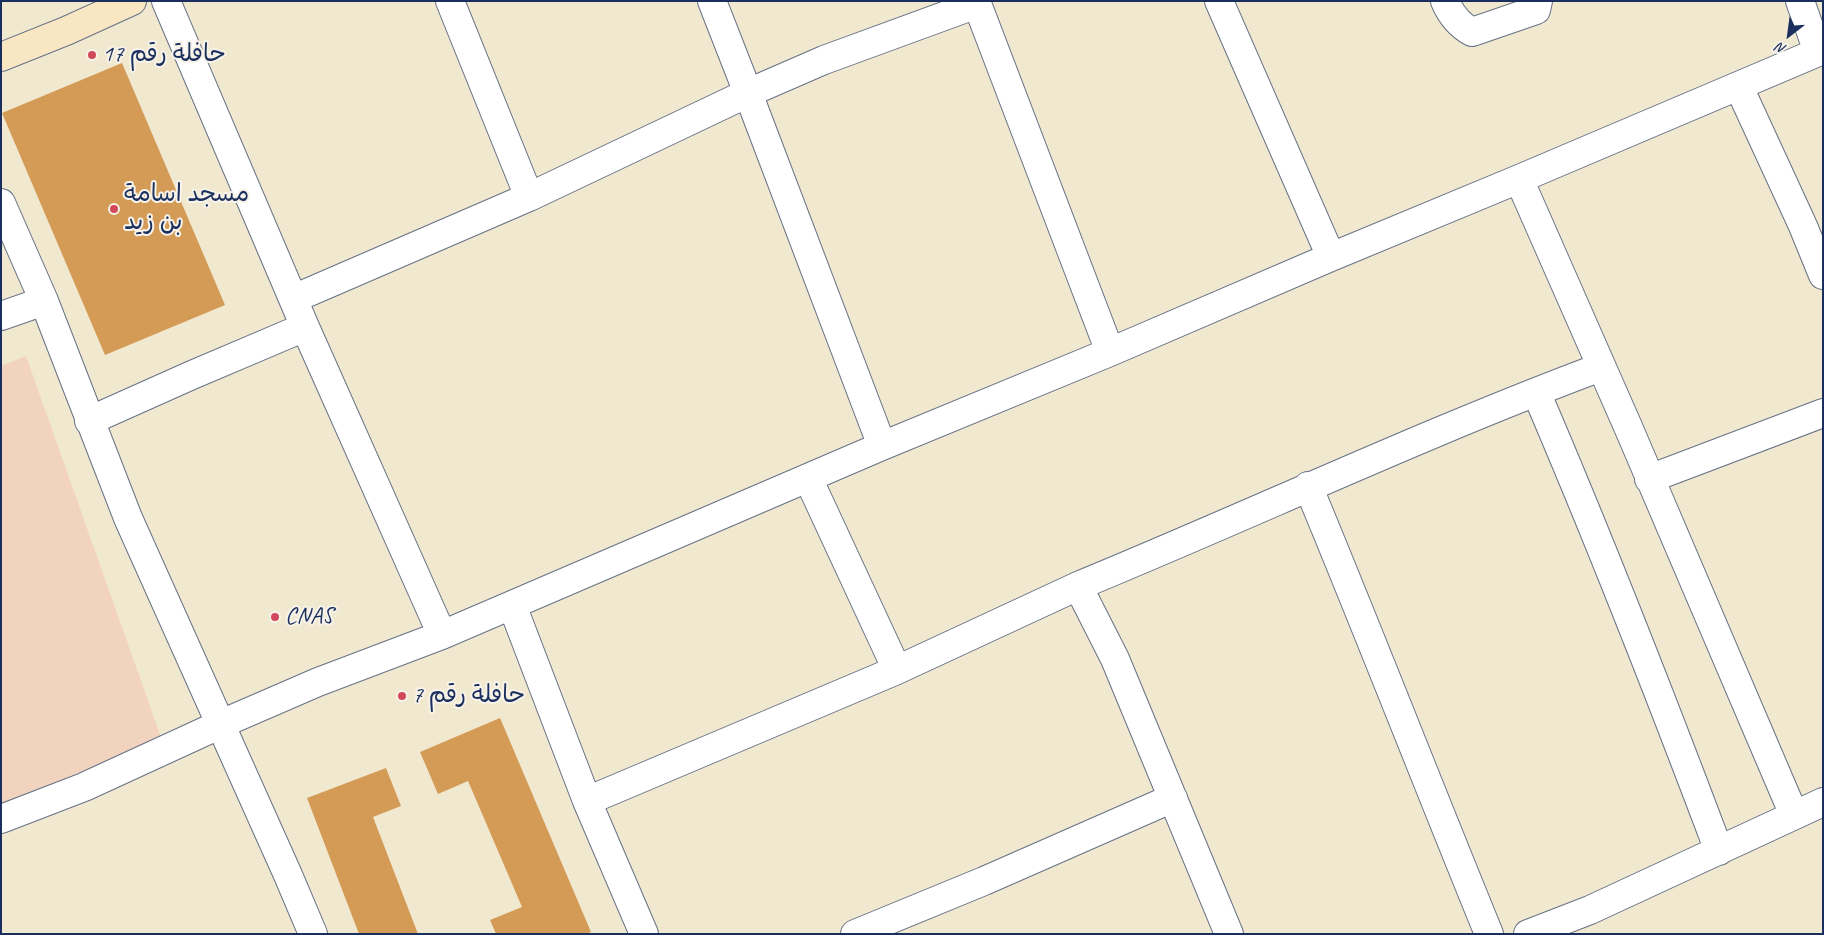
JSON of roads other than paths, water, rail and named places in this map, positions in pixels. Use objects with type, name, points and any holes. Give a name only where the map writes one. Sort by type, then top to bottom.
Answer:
[{"type":"street","points":[[2,55],[66,32],[132,1]]},
{"type":"street","points":[[166,1],[304,327],[442,635]]},
{"type":"street","points":[[450,1],[529,197]]},
{"type":"street","points":[[712,1],[882,446]]},
{"type":"street","points":[[1219,1],[1331,257]]},
{"type":"street","points":[[1445,1],[1449,11],[1462,27],[1472,32],[1536,10],[1538,1]]},
{"type":"street","points":[[1,819],[84,787],[220,724],[318,682],[442,635],[882,446],[1519,180],[1821,51],[1800,1]]},
{"type":"street","points":[[292,299],[529,197],[748,92],[824,60],[977,3],[1110,352]]},
{"type":"street","points":[[1739,87],[1803,226],[1823,275]]},
{"type":"street","points":[[1519,180],[1602,367],[1794,815]]},
{"type":"street","points":[[1,203],[44,301],[89,422],[128,518],[313,934]]},
{"type":"street","points":[[1,316],[44,301]]},
{"type":"street","points":[[89,422],[304,327]]},
{"type":"street","points":[[587,801],[897,670],[1078,586],[1308,486],[1536,392],[1602,367]]},
{"type":"street","points":[[1536,392],[1648,665],[1719,851]]},
{"type":"street","points":[[1649,479],[1823,413]]},
{"type":"street","points":[[808,478],[897,670]]},
{"type":"street","points":[[1308,486],[1368,629],[1489,934]]},
{"type":"street","points":[[1078,586],[1115,659],[1229,934]]},
{"type":"street","points":[[512,605],[587,801],[644,934]]},
{"type":"street","points":[[855,934],[984,881],[1173,798]]},
{"type":"street","points":[[1528,934],[1590,910],[1823,802]]},
{"type":"place","name":"حافلة رقم 17","points":[[92,55]]},
{"type":"place","name":"مسجد اسامة بن زيد","points":[[114,209]]},
{"type":"place","name":"CNAS","points":[[275,617]]},
{"type":"place","name":"حافلة رقم 7","points":[[402,696]]}]
